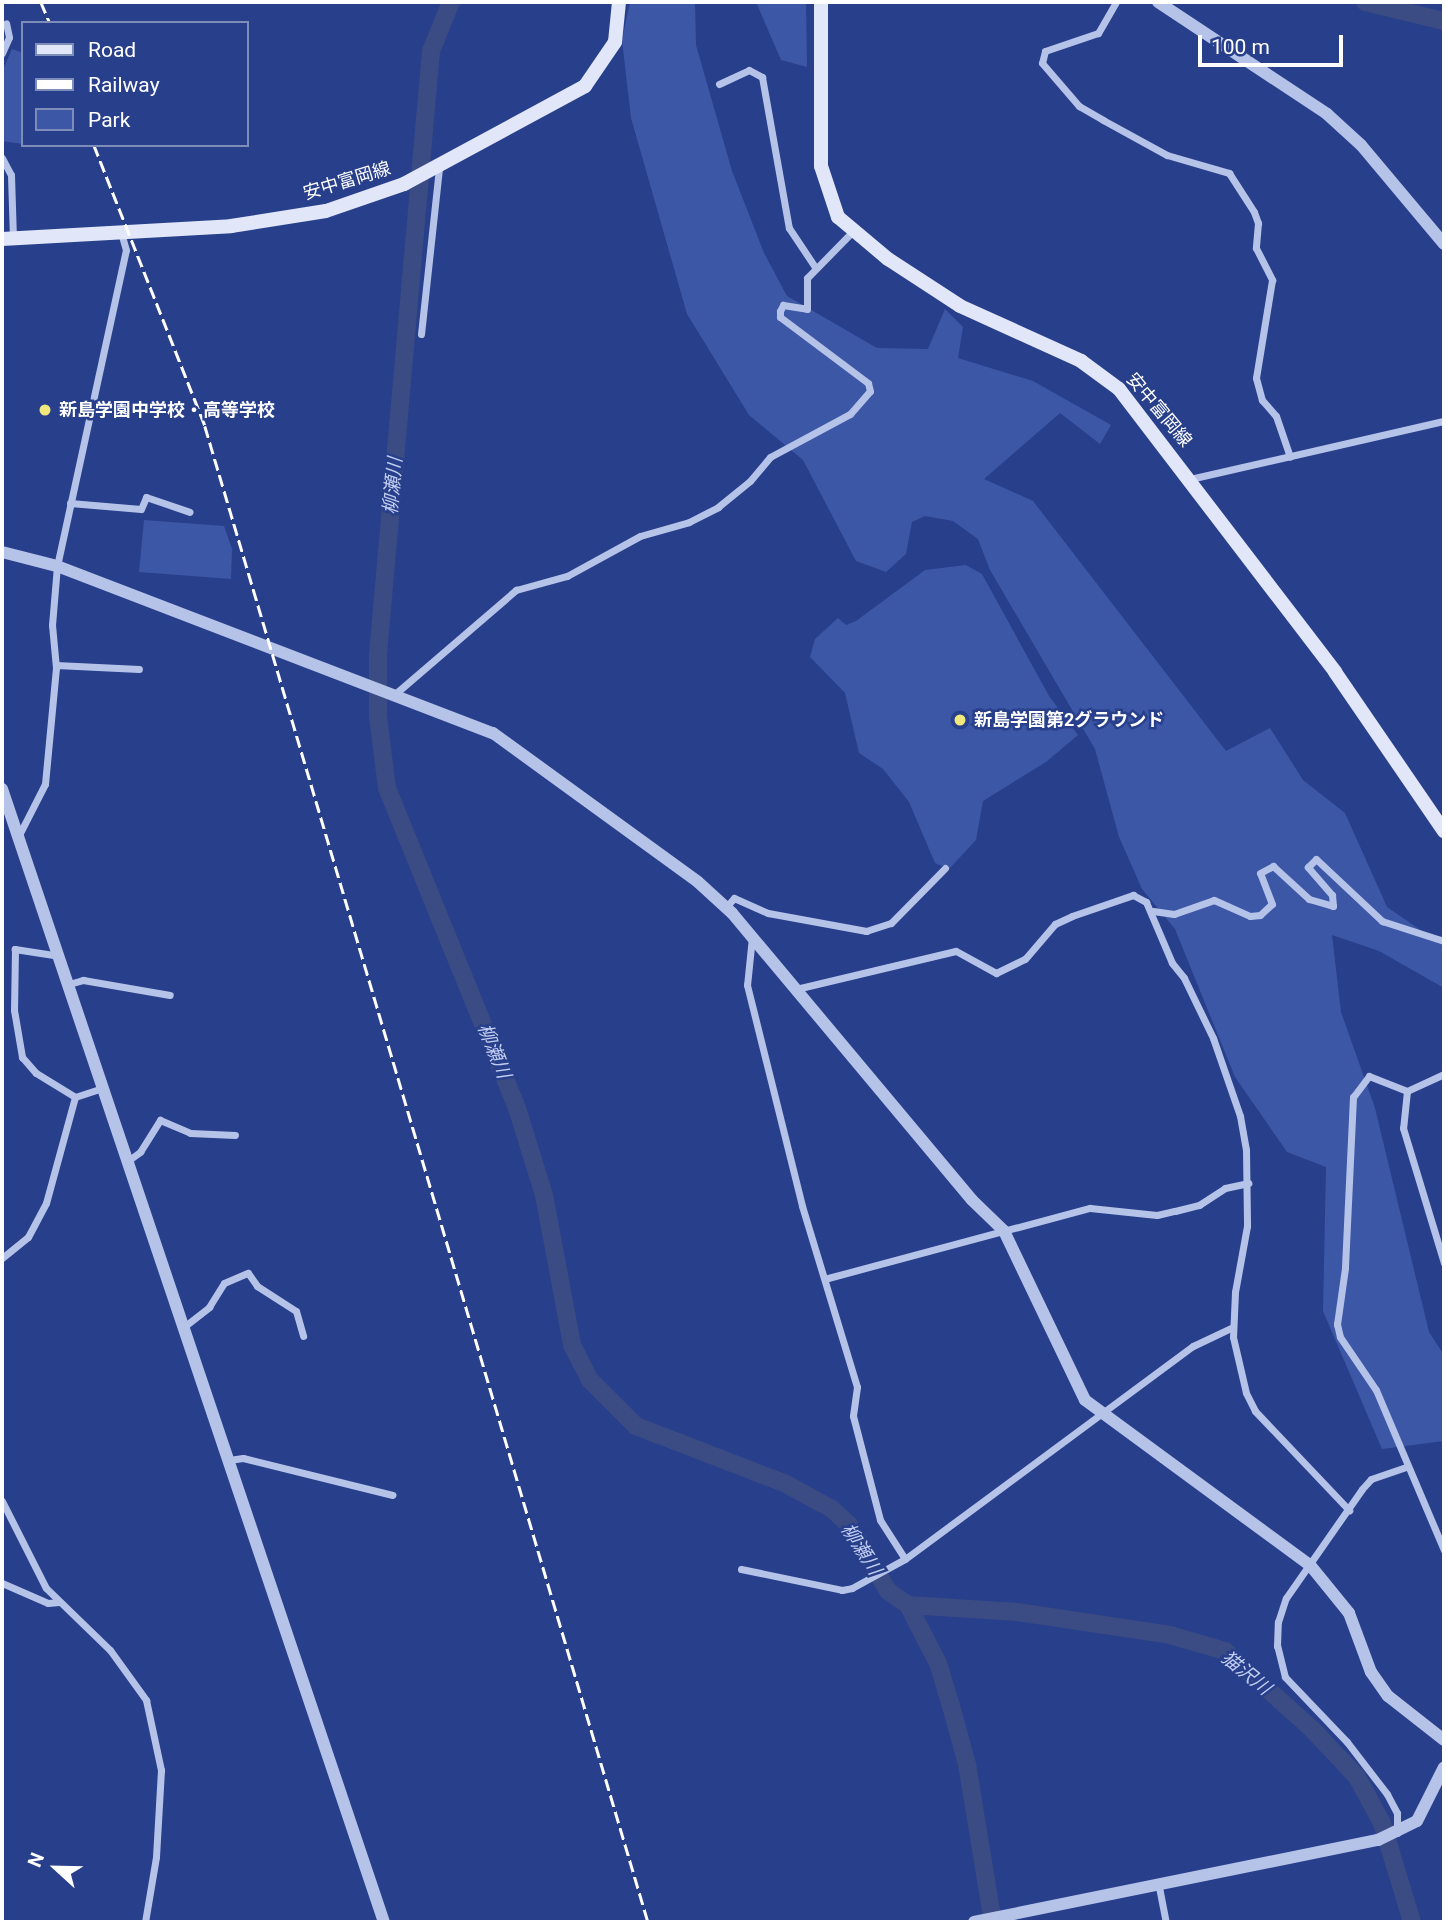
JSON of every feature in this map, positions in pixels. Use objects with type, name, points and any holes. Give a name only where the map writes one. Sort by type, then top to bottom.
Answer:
[{"type":"main road","name":"安中富岡線","points":[[7,239],[121,233],[291,217],[404,184],[585,86],[615,42],[619,2]]},
{"type":"main road","name":"安中富岡線","points":[[821,2],[821,166],[830,200],[852,232],[960,306],[1097,370],[1127,398],[1395,753],[1444,831]]},
{"type":"street","points":[[1116,2],[1098,33],[1045,51],[1042,63],[1079,106],[1167,155],[1229,173],[1254,212],[1258,223],[1255,248],[1272,281],[1256,378],[1262,400],[1276,416],[1290,457]]},
{"type":"street","points":[[1157,2],[1336,121],[1444,244]]},
{"type":"street","points":[[2,53],[9,37],[6,23]]},
{"type":"street","points":[[719,83],[749,70],[762,77],[789,228],[815,267]]},
{"type":"street","points":[[2,158],[11,175],[7,239]]},
{"type":"street","points":[[421,334],[438,167]]},
{"type":"street","points":[[393,694],[516,590],[567,576],[640,536],[708,512],[750,481],[769,457],[850,414],[870,391],[868,383],[780,317],[783,305],[807,309],[807,278],[852,232]]},
{"type":"street","points":[[18,837],[45,784],[56,665],[52,625],[57,566],[126,250],[121,233]]},
{"type":"street","points":[[1190,479],[1444,421]]},
{"type":"street","points":[[70,503],[141,509],[146,497],[190,512]]},
{"type":"street","points":[[2,552],[57,566],[493,733],[698,882],[726,907],[972,1200],[1004,1231],[1085,1400],[1310,1565],[1349,1613],[1371,1672],[1388,1696],[1444,1740]]},
{"type":"street","points":[[56,665],[139,669]]},
{"type":"street","points":[[2,789],[384,1922]]},
{"type":"street","points":[[796,989],[956,951],[996,973],[1025,959],[1055,924],[1133,895],[1153,911],[1174,914],[1214,900],[1260,915],[1272,904],[1260,873],[1273,866],[1309,899],[1333,906],[1332,895],[1308,867],[1316,859],[1382,921],[1444,941]]},
{"type":"street","points":[[726,907],[734,898],[768,913],[866,931],[891,923],[945,868]]},
{"type":"street","points":[[1153,911],[1172,963],[1184,978],[1230,1082],[1244,1139],[1248,1183],[1247,1226],[1233,1327],[1246,1393],[1255,1411],[1349,1510]]},
{"type":"street","points":[[752,937],[750,998],[802,1206],[828,1278],[857,1387],[853,1416],[880,1520],[905,1559]]},
{"type":"street","points":[[60,956],[16,949],[14,1010],[22,1057],[36,1073],[75,1097],[104,1088]]},
{"type":"street","points":[[69,984],[83,980],[170,995]]},
{"type":"street","points":[[1444,1074],[1407,1091],[1369,1076],[1353,1097],[1345,1268],[1337,1324],[1340,1336],[1376,1390],[1406,1467],[1420,1489],[1444,1550]]},
{"type":"street","points":[[1407,1091],[1403,1128],[1444,1263]]},
{"type":"street","points":[[2,1258],[29,1237],[46,1203],[75,1097]]},
{"type":"street","points":[[129,1160],[141,1152],[160,1120],[190,1133],[235,1135]]},
{"type":"street","points":[[828,1278],[1090,1208],[1157,1215],[1199,1205],[1224,1188],[1248,1183]]},
{"type":"street","points":[[185,1326],[209,1307],[224,1283],[248,1273],[257,1286],[296,1311],[303,1336]]},
{"type":"street","points":[[741,1569],[842,1590],[868,1578],[905,1559],[1193,1346],[1233,1327]]},
{"type":"street","points":[[229,1460],[243,1458],[393,1495]]},
{"type":"street","points":[[1395,1834],[1397,1813],[1387,1794],[1279,1666],[1281,1610],[1371,1479],[1406,1467]]},
{"type":"street","points":[[2,1501],[5,1518],[46,1588],[127,1668],[146,1700],[161,1770],[156,1857],[145,1922]]},
{"type":"street","points":[[2,1583],[48,1603],[59,1602]]},
{"type":"street","points":[[975,1922],[1378,1840],[1417,1821],[1444,1767]]},
{"type":"street","points":[[1159,1886],[1166,1922]]},
{"type":"green space","points":[[630,2],[695,2],[696,45],[732,171],[764,253],[787,296],[877,348],[928,349],[945,309],[963,327],[958,358],[1033,381],[1111,425],[1100,444],[1060,413],[984,479],[1033,501],[1226,751],[1270,728],[1303,780],[1345,813],[1387,907],[1432,938],[1444,935],[1444,988],[1379,951],[1332,935],[1341,1012],[1375,1108],[1429,1332],[1444,1355],[1444,1441],[1382,1449],[1323,1311],[1326,1167],[1287,1152],[1235,1077],[1175,929],[1142,889],[1119,837],[1095,749],[990,570],[978,539],[953,521],[925,516],[912,522],[906,554],[886,572],[856,561],[803,460],[749,415],[687,314],[631,118],[622,40]]},
{"type":"green space","points":[[756,2],[806,2],[807,67],[781,60]]},
{"type":"green space","points":[[12,49],[21,52],[21,144],[2,141],[2,72]]},
{"type":"green space","points":[[144,520],[224,526],[232,549],[231,579],[139,572]]},
{"type":"green space","name":"新島学園第2グラウンド","points":[[966,565],[982,574],[1049,696],[1078,735],[1046,762],[983,801],[976,840],[949,869],[935,863],[909,802],[883,769],[859,753],[845,693],[810,657],[815,639],[838,618],[846,625],[856,621],[925,570]]},
{"type":"waterway","name":"柳瀬川","points":[[451,2],[431,51],[378,654],[378,716],[387,788],[517,1108],[544,1195],[572,1345],[590,1380],[636,1426],[786,1484],[832,1509],[849,1525],[888,1591],[908,1605],[938,1663],[967,1764],[993,1922]]},
{"type":"waterway","points":[[1365,2],[1444,21]]},
{"type":"waterway","name":"猫沢川","points":[[908,1605],[1017,1612],[1170,1635],[1225,1651],[1312,1729],[1357,1777],[1382,1823],[1412,1922]]},
{"type":"railway","points":[[41,2],[49,21]]},
{"type":"railway","points":[[95,147],[205,426],[648,1922]]},
{"type":"place","name":"新島学園中学校・高等学校","points":[[45,410]]},
{"type":"place","name":"新島学園第2グラウンド","points":[[960,720]]}]
